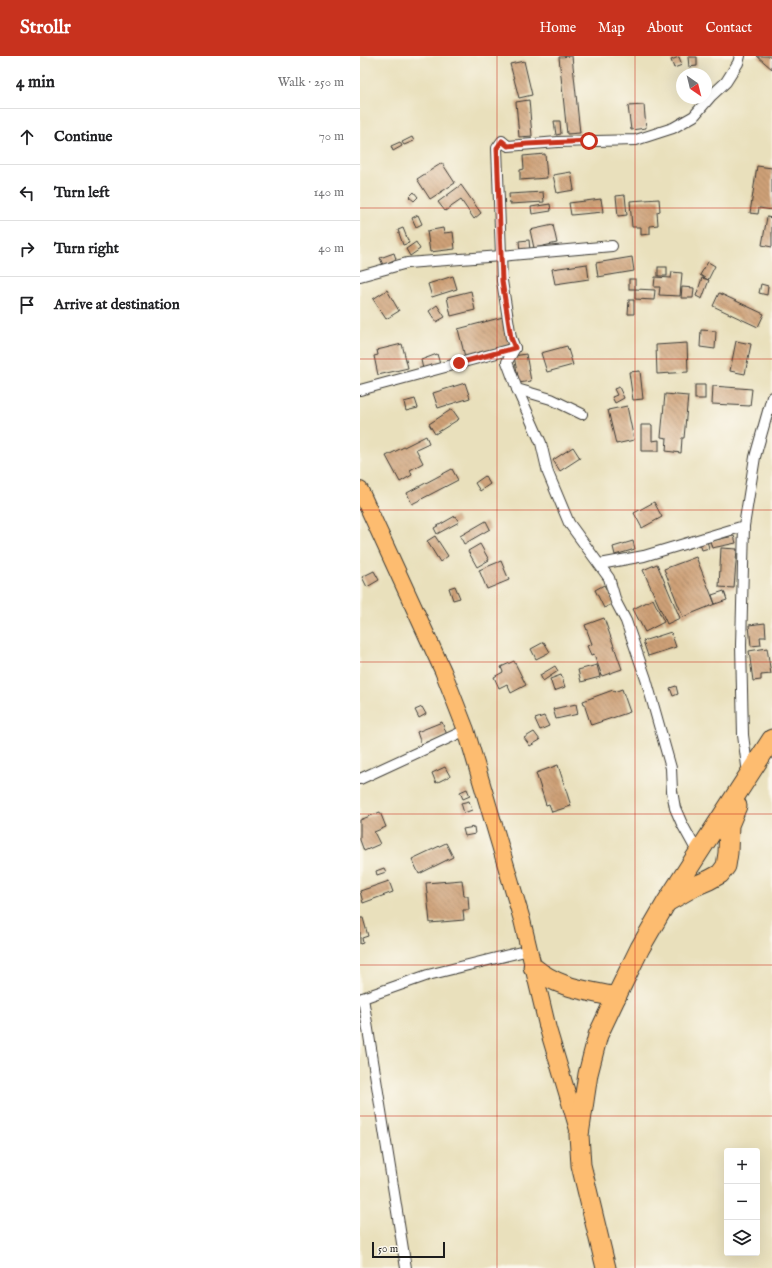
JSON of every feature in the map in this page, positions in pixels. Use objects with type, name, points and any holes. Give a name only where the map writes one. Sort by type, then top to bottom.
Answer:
[{"type":"highway","points":[[606,1268],[581,1165],[579,1135],[588,1074],[598,1035],[640,948],[666,903],[772,739]]},
{"type":"highway","points":[[666,903],[695,886],[720,874],[726,866],[729,824],[737,806],[772,757]]},
{"type":"highway","points":[[531,958],[544,977],[556,983],[616,997]]},
{"type":"main road","points":[[360,490],[442,671],[466,730],[522,920],[548,1029],[579,1135]]},
{"type":"street","points":[[515,348],[511,338],[502,281],[497,148],[502,141],[508,146],[636,140],[673,128],[694,116],[711,96],[726,82],[738,63],[740,56]]},
{"type":"street","points":[[360,276],[407,262],[501,256],[612,246]]},
{"type":"street","points":[[515,348],[507,362],[517,389],[541,443],[548,473],[569,523],[609,578],[616,602],[626,621],[646,679],[671,768],[672,791],[675,808],[698,853]]},
{"type":"street","points":[[360,390],[515,348]]},
{"type":"street","points":[[517,389],[551,399],[582,414]]},
{"type":"street","points":[[748,776],[743,735],[741,645],[744,526],[755,457],[772,397]]},
{"type":"street","points":[[600,564],[644,556],[744,526]]},
{"type":"street","points":[[360,779],[466,730]]},
{"type":"street","points":[[406,1268],[362,999],[428,975],[531,958]]},
{"type":"building","points":[[572,56],[580,133],[567,134],[559,57]]},
{"type":"building","points":[[757,56],[772,56],[772,69]]},
{"type":"building","points":[[679,57],[682,65],[674,68],[671,60]]},
{"type":"building","points":[[688,57],[697,57],[697,66],[689,67]]},
{"type":"building","points":[[524,61],[532,95],[519,98],[510,64]]},
{"type":"building","points":[[529,100],[532,136],[519,137],[516,102]]},
{"type":"building","points":[[644,105],[646,128],[631,130],[628,106]]},
{"type":"building","points":[[554,121],[560,121],[561,134],[556,135]]},
{"type":"building","points":[[412,137],[414,141],[404,145],[402,142]]},
{"type":"building","points":[[400,142],[402,146],[393,151],[391,146]]},
{"type":"building","points":[[545,154],[547,178],[520,180],[520,170],[524,169],[523,156]]},
{"type":"building","points":[[442,163],[455,183],[430,199],[417,179]]},
{"type":"building","points":[[757,166],[772,168],[772,210],[759,208],[758,214],[750,213]]},
{"type":"building","points":[[571,172],[574,190],[557,193],[553,175]]},
{"type":"building","points":[[461,185],[481,213],[474,219],[461,200],[445,211],[438,202]]},
{"type":"building","points":[[414,192],[418,197],[414,201],[409,197]]},
{"type":"building","points":[[543,192],[544,202],[510,204],[509,194]]},
{"type":"building","points":[[625,195],[627,215],[618,216],[616,196]]},
{"type":"building","points":[[601,199],[603,212],[571,215],[569,203]]},
{"type":"building","points":[[659,199],[660,211],[657,212],[658,225],[650,226],[650,234],[641,235],[641,227],[632,227],[630,201]]},
{"type":"building","points":[[550,204],[551,211],[532,214],[531,207]]},
{"type":"building","points":[[418,215],[422,224],[416,227],[412,218]]},
{"type":"building","points":[[767,217],[772,218],[772,247],[762,245]]},
{"type":"building","points":[[553,225],[557,243],[534,248],[530,230]]},
{"type":"building","points":[[403,228],[409,243],[403,245],[398,230]]},
{"type":"building","points":[[443,228],[444,233],[453,232],[455,249],[430,252],[427,231]]},
{"type":"building","points":[[529,240],[530,251],[520,252],[519,241]]},
{"type":"building","points":[[416,242],[420,249],[410,256],[406,249]]},
{"type":"building","points":[[394,253],[396,259],[383,265],[380,258]]},
{"type":"building","points":[[632,257],[634,271],[598,277],[596,263]]},
{"type":"building","points":[[708,262],[715,266],[708,280],[700,275]]},
{"type":"building","points":[[587,264],[589,279],[555,284],[552,269]]},
{"type":"building","points":[[658,267],[667,267],[667,276],[658,276]]},
{"type":"building","points":[[672,272],[682,273],[680,296],[659,295],[660,287],[654,287],[655,277],[671,278]]},
{"type":"building","points":[[453,276],[457,289],[432,297],[428,284]]},
{"type":"building","points":[[702,278],[709,280],[702,299],[696,296]]},
{"type":"building","points":[[629,279],[635,279],[635,289],[629,289]]},
{"type":"building","points":[[761,284],[768,286],[767,295],[759,293]]},
{"type":"building","points":[[682,287],[694,288],[693,298],[681,298]]},
{"type":"building","points":[[635,289],[655,290],[654,300],[635,299]]},
{"type":"building","points":[[387,290],[399,311],[386,319],[373,299]]},
{"type":"building","points":[[471,291],[475,310],[451,316],[447,297]]},
{"type":"building","points":[[719,293],[764,314],[758,327],[713,306]]},
{"type":"building","points":[[629,300],[634,300],[634,314],[628,314]]},
{"type":"building","points":[[437,305],[445,317],[436,322],[429,311]]},
{"type":"building","points":[[503,317],[510,344],[465,357],[458,329]]},
{"type":"building","points":[[701,330],[716,331],[715,349],[700,347]]},
{"type":"building","points":[[736,341],[751,344],[745,374],[730,371]]},
{"type":"building","points":[[687,343],[688,372],[657,374],[656,345]]},
{"type":"building","points":[[402,344],[408,368],[378,375],[374,356],[378,355],[377,350]]},
{"type":"building","points":[[567,346],[573,365],[547,372],[541,353]]},
{"type":"building","points":[[437,354],[440,364],[423,369],[421,360]]},
{"type":"building","points":[[526,354],[531,381],[519,383],[514,356]]},
{"type":"building","points":[[640,371],[643,399],[633,400],[629,372]]},
{"type":"building","points":[[465,383],[470,398],[438,408],[433,393]]},
{"type":"building","points":[[695,385],[705,385],[705,399],[695,399]]},
{"type":"building","points":[[713,386],[752,389],[750,406],[712,404]]},
{"type":"building","points":[[619,387],[624,398],[615,403],[612,397],[617,395],[614,389]]},
{"type":"building","points":[[665,394],[688,396],[681,453],[666,451],[667,438],[661,437]]},
{"type":"building","points":[[415,399],[418,408],[406,411],[404,402]]},
{"type":"building","points":[[627,406],[634,440],[616,444],[608,410]]},
{"type":"building","points":[[452,409],[459,419],[435,434],[429,424]]},
{"type":"building","points":[[641,425],[652,425],[652,441],[659,440],[659,451],[641,451]]},
{"type":"building","points":[[426,436],[429,443],[416,449],[423,463],[410,470],[412,475],[400,482],[386,456]]},
{"type":"building","points":[[573,447],[580,458],[560,471],[553,460]]},
{"type":"building","points":[[452,469],[458,480],[412,504],[407,493]]},
{"type":"building","points":[[485,476],[490,484],[480,491],[475,483]]},
{"type":"building","points":[[654,502],[662,517],[642,528],[634,513]]},
{"type":"building","points":[[455,516],[459,522],[437,534],[434,528]]},
{"type":"building","points":[[486,521],[490,529],[464,544],[460,536]]},
{"type":"building","points":[[435,536],[448,556],[440,562],[427,541]]},
{"type":"building","points":[[734,536],[736,543],[712,548],[710,541]]},
{"type":"building","points":[[633,541],[635,549],[615,555],[613,547]]},
{"type":"building","points":[[707,541],[709,548],[702,550],[700,543]]},
{"type":"building","points":[[480,544],[489,560],[477,567],[468,551]]},
{"type":"building","points":[[721,548],[737,549],[734,588],[719,587]]},
{"type":"building","points":[[696,557],[715,604],[683,617],[664,569]]},
{"type":"building","points":[[501,561],[509,580],[487,589],[479,570]]},
{"type":"building","points":[[657,564],[680,618],[667,624],[643,570]]},
{"type":"building","points":[[374,571],[379,580],[367,587],[362,577]]},
{"type":"building","points":[[604,585],[614,603],[604,608],[595,590]]},
{"type":"building","points":[[455,586],[460,598],[453,600],[449,588]]},
{"type":"building","points":[[724,591],[727,600],[715,604],[712,595]]},
{"type":"building","points":[[653,599],[664,622],[645,632],[633,609]]},
{"type":"building","points":[[604,618],[622,669],[602,676],[594,654],[591,655],[587,646],[592,644],[585,625]]},
{"type":"building","points":[[765,623],[766,637],[760,637],[761,645],[751,646],[749,625]]},
{"type":"building","points":[[671,632],[676,647],[648,656],[643,641]]},
{"type":"building","points":[[544,642],[550,652],[536,659],[531,649]]},
{"type":"building","points":[[767,648],[771,674],[761,675],[761,680],[753,681],[749,651]]},
{"type":"building","points":[[514,661],[526,685],[511,693],[507,684],[499,688],[494,677],[503,672],[501,667]]},
{"type":"building","points":[[597,665],[600,677],[581,682],[578,670]]},
{"type":"building","points":[[555,666],[558,671],[543,681],[540,675]]},
{"type":"building","points":[[561,675],[565,687],[554,691],[550,679]]},
{"type":"building","points":[[676,686],[678,694],[673,696],[670,688]]},
{"type":"building","points":[[622,689],[630,712],[591,725],[583,701],[613,690],[614,692]]},
{"type":"building","points":[[576,704],[578,714],[556,719],[553,709]]},
{"type":"building","points":[[422,707],[426,714],[419,718],[415,710]]},
{"type":"building","points":[[544,716],[549,726],[540,730],[535,719]]},
{"type":"building","points":[[442,722],[447,735],[421,744],[417,732]]},
{"type":"building","points":[[534,732],[540,740],[530,746],[524,738]]},
{"type":"building","points":[[558,765],[571,806],[552,812],[549,804],[546,805],[536,773]]},
{"type":"building","points":[[445,767],[450,776],[436,783],[432,773]]},
{"type":"building","points":[[467,789],[470,796],[463,799],[460,792]]},
{"type":"building","points":[[469,801],[472,810],[464,813],[461,803]]},
{"type":"building","points":[[380,812],[386,827],[374,832],[380,844],[364,851],[360,840],[360,820]]},
{"type":"building","points":[[474,827],[475,834],[465,836],[463,829]]},
{"type":"building","points":[[446,843],[453,857],[419,874],[412,859]]},
{"type":"building","points":[[384,868],[386,872],[377,875],[376,871]]},
{"type":"building","points":[[462,880],[464,896],[468,896],[469,910],[463,910],[464,920],[430,923],[426,883]]},
{"type":"building","points":[[389,881],[393,892],[363,903],[360,891]]},
{"type":"building","points":[[360,918],[363,918],[368,936],[362,938],[363,943],[360,944]]},
{"type":"route","points":[[459,363],[515,348],[511,338],[502,281],[497,148],[502,141],[508,146],[589,141]]}]
